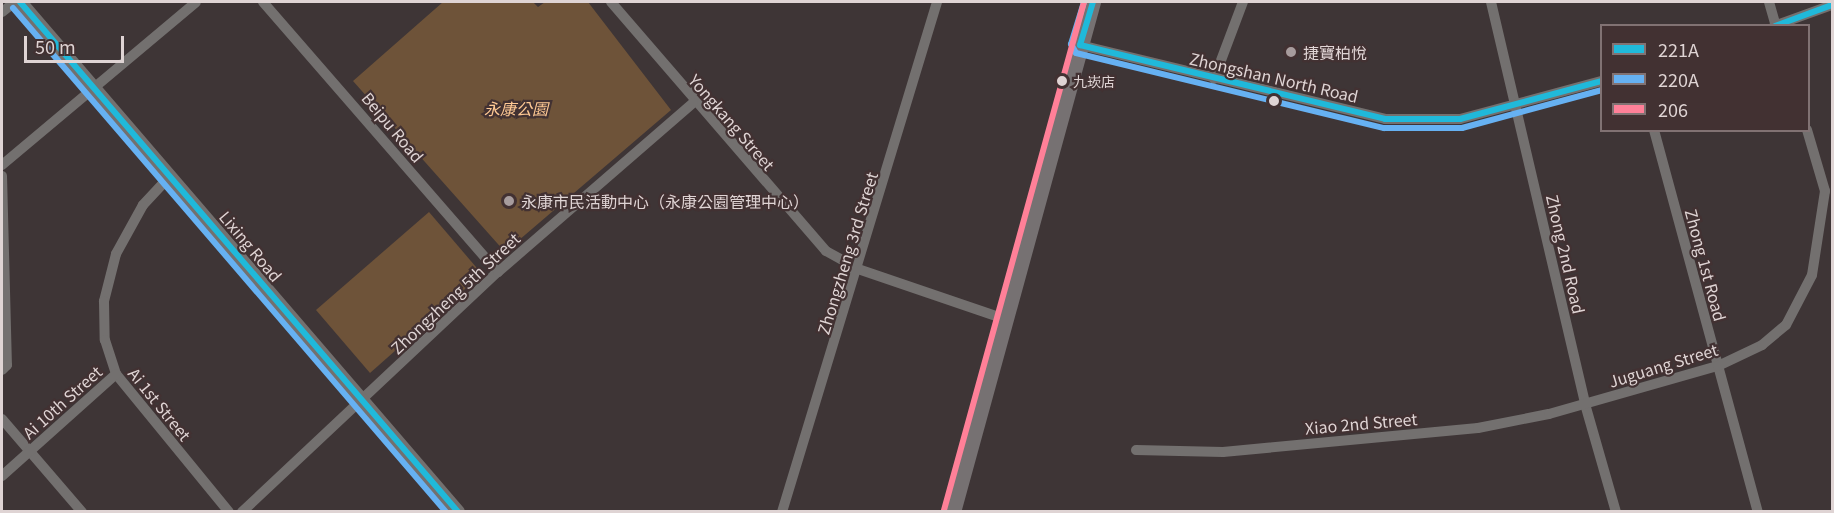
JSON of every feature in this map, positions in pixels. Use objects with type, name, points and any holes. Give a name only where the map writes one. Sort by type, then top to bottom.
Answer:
[{"type":"main road","points":[[953,512],[1093,2]]},
{"type":"street","points":[[2,12],[15,2]]},
{"type":"street","name":"Lixing Road","points":[[21,2],[458,512]]},
{"type":"street","points":[[2,165],[96,89],[196,2]]},
{"type":"street","name":"Beipu Road","points":[[263,2],[498,272]]},
{"type":"street","name":"Yongkang Street","points":[[611,2],[693,103],[826,251],[858,269],[1005,318]]},
{"type":"street","name":"Zhongzheng 3rd Street","points":[[782,512],[858,269],[937,2]]},
{"type":"street","points":[[1214,79],[1243,2]]},
{"type":"street","name":"Zhong 2nd Road","points":[[1491,2],[1585,404],[1617,512]]},
{"type":"street","points":[[1769,2],[1775,24]]},
{"type":"street","points":[[1778,24],[1833,4]]},
{"type":"street","name":"Zhongshan North Road","points":[[1080,45],[1385,119],[1434,122],[1516,108],[1600,82]]},
{"type":"street","name":"Zhongzheng 5th Street","points":[[242,512],[498,272],[693,103]]},
{"type":"street","name":"Zhong 1st Road","points":[[1655,132],[1758,512]]},
{"type":"street","name":"Juguang Street","points":[[1585,404],[1718,366],[1762,345],[1786,324],[1812,275],[1825,191],[1808,132]]},
{"type":"street","points":[[2,176],[7,365],[2,370]]},
{"type":"street","name":"Ai 1st Street","points":[[170,176],[143,205],[112,266],[104,301],[105,340],[116,374],[229,512]]},
{"type":"street","name":"Ai 10th Street","points":[[2,476],[116,374]]},
{"type":"street","name":"Xiao 2nd Street","points":[[1136,450],[1222,452],[1478,428],[1585,404]]},
{"type":"street","points":[[2,419],[82,512]]},
{"type":"green space","name":"永康公園","points":[[443,2],[533,2],[538,7],[545,2],[588,2],[671,110],[505,252],[353,81]]},
{"type":"green space","points":[[429,212],[482,274],[370,373],[316,310]]},
{"type":"transit line","name":"221A","points":[[20,2],[458,512]]},
{"type":"transit line","name":"220A","points":[[1084,2],[1071,44],[1076,53],[1384,128],[1462,128],[1600,91]]},
{"type":"transit line","name":"206","points":[[944,510],[1084,2]]},
{"type":"transit line","name":"221A","points":[[1093,2],[1080,45],[1385,119],[1460,119],[1600,82]]},
{"type":"transit line","name":"221A","points":[[1780,24],[1832,5]]},
{"type":"transit line","name":"220A","points":[[13,8],[446,512]]},
{"type":"place","name":"捷寶柏悅","points":[[1291,52]]},
{"type":"place","name":"九崁店","points":[[1062,81]]},
{"type":"place","name":"永康市民活動中心（永康公園管理中心）","points":[[509,201]]}]
